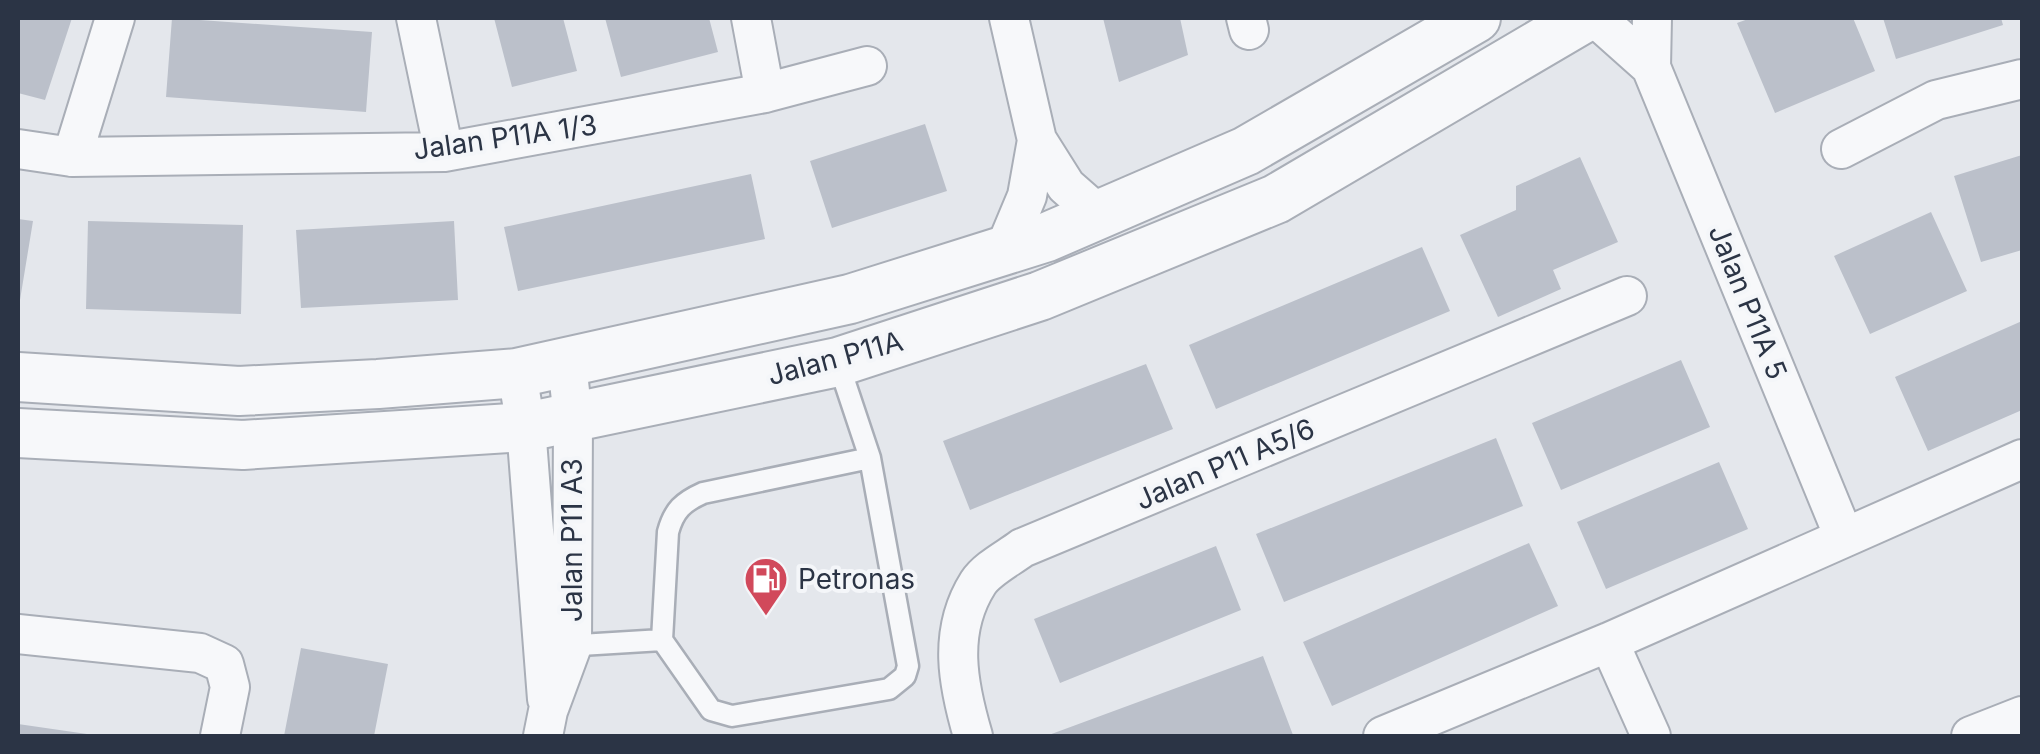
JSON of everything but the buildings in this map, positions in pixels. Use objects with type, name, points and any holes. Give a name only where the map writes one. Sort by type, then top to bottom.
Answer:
[{"type":"street","points":[[72,157],[115,18]]},
{"type":"street","points":[[416,18],[444,152]]},
{"type":"street","points":[[751,18],[766,93]]},
{"type":"street","points":[[1009,18],[1037,140],[1066,186],[1099,215]]},
{"type":"street","name":"Jalan P11A","points":[[18,377],[239,390],[517,373],[850,299],[1047,237],[1246,151],[1476,18]]},
{"type":"street","name":"Jalan P11A","points":[[18,433],[243,446],[526,427],[838,362],[1040,296],[1276,200],[1584,18]]},
{"type":"street","name":"Jalan P11A 5","points":[[1596,18],[1651,68]]},
{"type":"street","name":"Jalan P11A 5","points":[[1652,18],[1651,68],[1844,537]]},
{"type":"street","name":"Jalan P11A 1/3","points":[[18,149],[72,157],[444,152],[766,93],[867,66]]},
{"type":"street","points":[[1841,149],[1936,100],[2022,80]]},
{"type":"street","points":[[1004,251],[1027,196],[1037,140]]},
{"type":"street","name":"Jalan P11 A5/6","points":[[973,736],[960,693],[956,662],[960,627],[979,580],[1022,548],[1627,296]]},
{"type":"street","name":"Jalan P11 A3","points":[[545,724],[557,646],[573,418],[567,364]]},
{"type":"street","name":"Jalan P11 A3","points":[[517,373],[557,646]]},
{"type":"street","points":[[1383,736],[1609,642],[2022,459]]},
{"type":"street","points":[[18,634],[200,653],[224,664],[230,687],[220,736]]},
{"type":"street","points":[[1609,642],[1651,736]]},
{"type":"street","points":[[1970,736],[2022,716]]},
{"type":"lane","points":[[838,362],[870,458],[908,666],[905,676],[896,685],[732,716],[712,710],[662,640],[668,532],[673,515],[684,502],[703,492],[870,458]]},
{"type":"lane","points":[[557,646],[662,640]]},
{"type":"place","name":"Petronas","points":[[766,617]]}]
